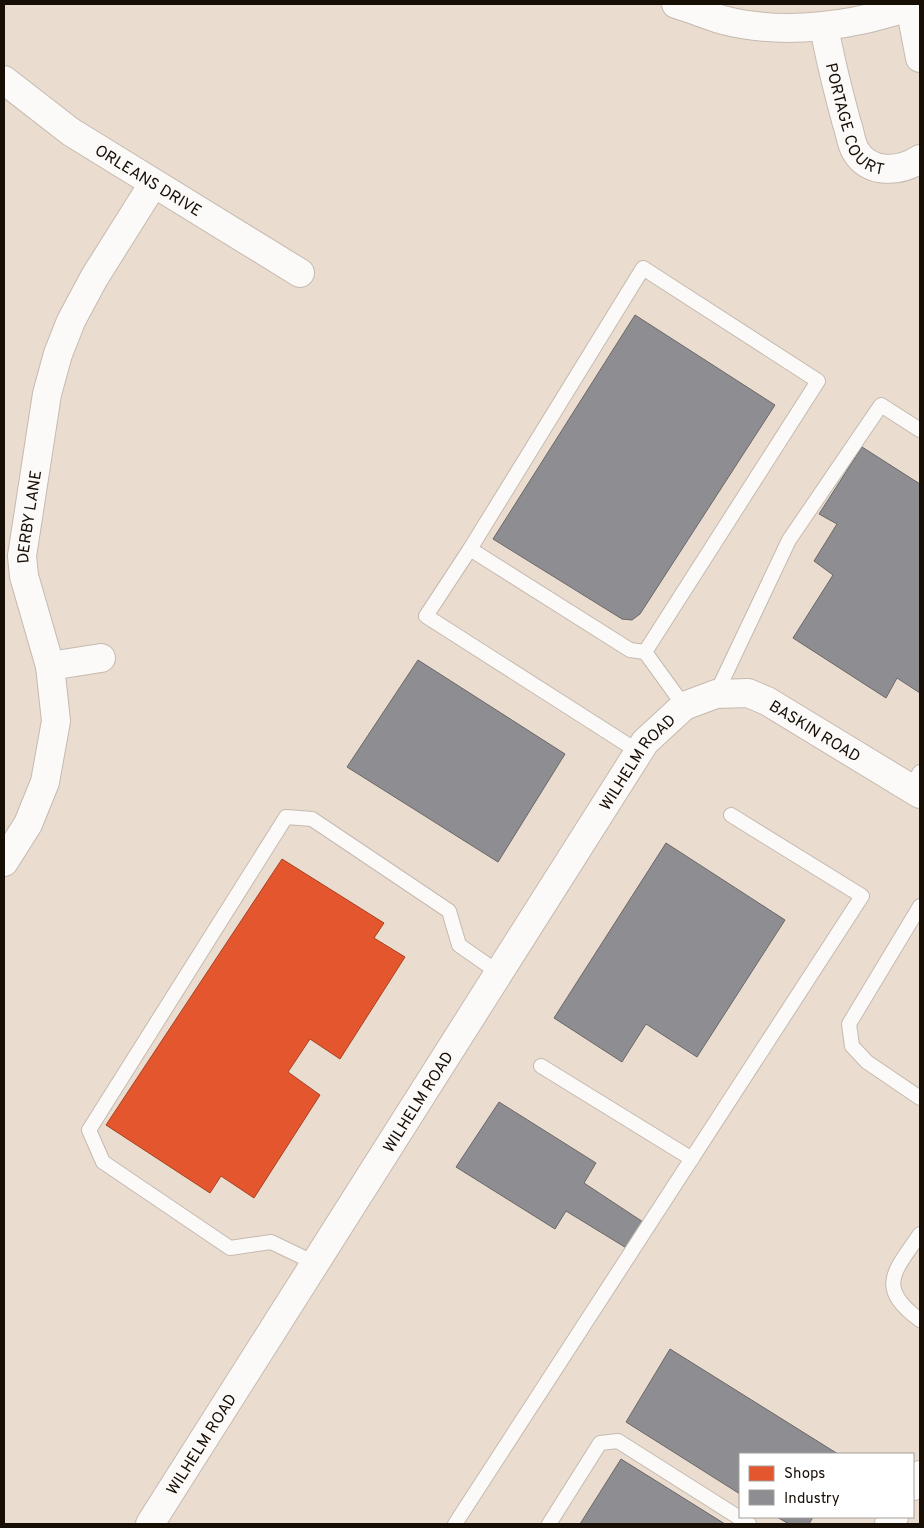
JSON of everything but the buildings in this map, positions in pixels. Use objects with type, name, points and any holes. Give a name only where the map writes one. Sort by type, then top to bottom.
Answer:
[{"type":"street","points":[[676,4],[725,20],[773,27],[824,26],[862,19],[913,5],[920,58]]},
{"type":"street","name":"PORTAGE COURT","points":[[824,26],[832,72],[855,150],[866,161],[879,168],[894,170],[909,166],[920,160]]},
{"type":"street","name":"ORLEANS DRIVE","points":[[4,80],[71,132],[300,273]]},
{"type":"street","name":"DERBY LANE","points":[[4,862],[28,824],[45,782],[56,721],[50,666],[24,576],[13,556],[47,394],[58,354],[71,322],[94,278],[153,184]]},
{"type":"street","points":[[50,666],[100,658]]},
{"type":"street","name":"BASKIN ROAD","points":[[701,700],[748,693],[767,701],[917,785]]},
{"type":"street","name":"WILHELM ROAD","points":[[150,1524],[645,742],[701,700]]},
{"type":"lane","points":[[639,752],[426,616],[470,549],[643,268],[818,381],[645,652]]},
{"type":"lane","points":[[470,549],[630,650],[645,652],[701,700],[789,540],[881,405],[920,430]]},
{"type":"lane","points":[[455,1524],[862,896],[731,815]]},
{"type":"lane","points":[[315,1263],[271,1242],[230,1248],[103,1162],[89,1130],[286,817],[312,819],[449,911],[459,945],[500,972]]},
{"type":"lane","points":[[920,906],[849,1024],[852,1046],[862,1057],[920,1098]]},
{"type":"lane","points":[[541,1066],[692,1159]]},
{"type":"lane","points":[[920,1234],[893,1274],[893,1292],[908,1312],[920,1320]]},
{"type":"lane","points":[[549,1524],[600,1443],[618,1441],[739,1518]]}]
